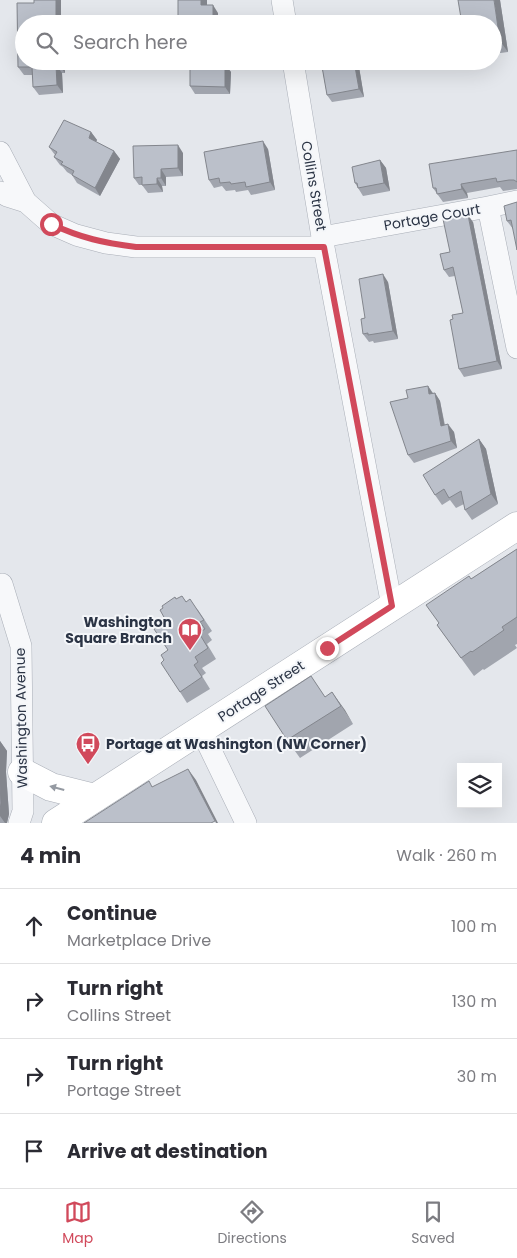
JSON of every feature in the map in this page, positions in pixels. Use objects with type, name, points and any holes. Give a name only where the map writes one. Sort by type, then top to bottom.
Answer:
[{"type":"main road","name":"Portage Street","points":[[56,823],[517,526]]},
{"type":"main road","points":[[22,772],[51,787],[95,798]]},
{"type":"street","points":[[282,0],[284,15]]},
{"type":"street","name":"Collins Street","points":[[294,70],[323,242],[392,606]]},
{"type":"street","points":[[0,152],[26,202]]},
{"type":"street","points":[[0,192],[26,202]]},
{"type":"street","points":[[488,206],[517,201]]},
{"type":"street","name":"Portage Court","points":[[26,202],[51,224],[76,235],[106,243],[136,247],[323,242],[488,206],[517,348]]},
{"type":"street","name":"Washington Avenue","points":[[2,584],[21,646],[22,811],[19,823]]},
{"type":"street","points":[[201,730],[246,823]]},
{"type":"building","points":[[34,0],[56,0],[56,15],[17,15],[17,3],[34,3]]},
{"type":"building","points":[[178,0],[201,0],[201,5],[213,5],[213,15],[178,15]]},
{"type":"building","points":[[458,0],[494,0],[496,15],[460,15]]},
{"type":"building","points":[[32,70],[56,70],[57,85],[33,87]]},
{"type":"building","points":[[190,70],[225,70],[225,87],[190,86]]},
{"type":"building","points":[[323,70],[356,70],[359,89],[327,95]]},
{"type":"building","points":[[64,120],[91,132],[89,138],[114,151],[95,188],[72,175],[74,171],[61,164],[63,162],[54,157],[57,152],[49,147]]},
{"type":"building","points":[[263,141],[270,182],[246,187],[245,182],[231,184],[230,182],[220,183],[219,178],[209,180],[204,152]]},
{"type":"building","points":[[178,145],[178,168],[161,169],[161,178],[157,178],[157,184],[142,185],[142,177],[134,178],[133,146]]},
{"type":"building","points":[[517,150],[517,182],[509,180],[497,182],[496,178],[461,184],[462,189],[437,194],[436,188],[433,188],[429,164]]},
{"type":"building","points":[[380,160],[384,183],[358,188],[357,183],[355,183],[352,167]]},
{"type":"building","points":[[517,202],[517,250],[511,220],[507,221],[504,206]]},
{"type":"building","points":[[468,215],[497,361],[459,369],[450,320],[453,319],[452,315],[463,313],[453,267],[444,270],[440,254],[450,252],[443,219]]},
{"type":"building","points":[[383,274],[393,331],[363,334],[361,319],[365,318],[359,279]]},
{"type":"building","points":[[428,386],[429,394],[435,393],[441,426],[448,424],[451,441],[408,455],[390,402],[408,398],[406,390]]},
{"type":"building","points":[[479,439],[491,494],[465,510],[461,491],[449,498],[444,489],[435,495],[423,475]]},
{"type":"building","points":[[517,549],[517,617],[502,627],[504,630],[461,658],[437,625],[439,623],[426,605],[469,576],[471,579]]},
{"type":"building","name":"Washington Square Branch","points":[[182,596],[186,602],[190,599],[204,620],[200,622],[205,629],[199,633],[208,648],[195,657],[198,662],[194,665],[202,677],[180,692],[161,663],[164,660],[161,655],[168,650],[154,629],[159,625],[158,623],[165,619],[160,610],[163,608],[162,606],[175,597],[176,599]]},
{"type":"building","points":[[311,676],[325,697],[332,692],[341,706],[287,740],[265,706]]},
{"type":"building","points":[[188,769],[215,821],[211,823],[84,823],[149,781],[152,787]]},
{"type":"place","name":"Washington Square Branch","points":[[190,651]]},
{"type":"place","name":"Portage at Washington (NW Corner)","points":[[88,765]]},
{"type":"route","points":[[51,224],[76,235],[106,243],[136,247],[324,247],[392,606],[327,648]]}]
